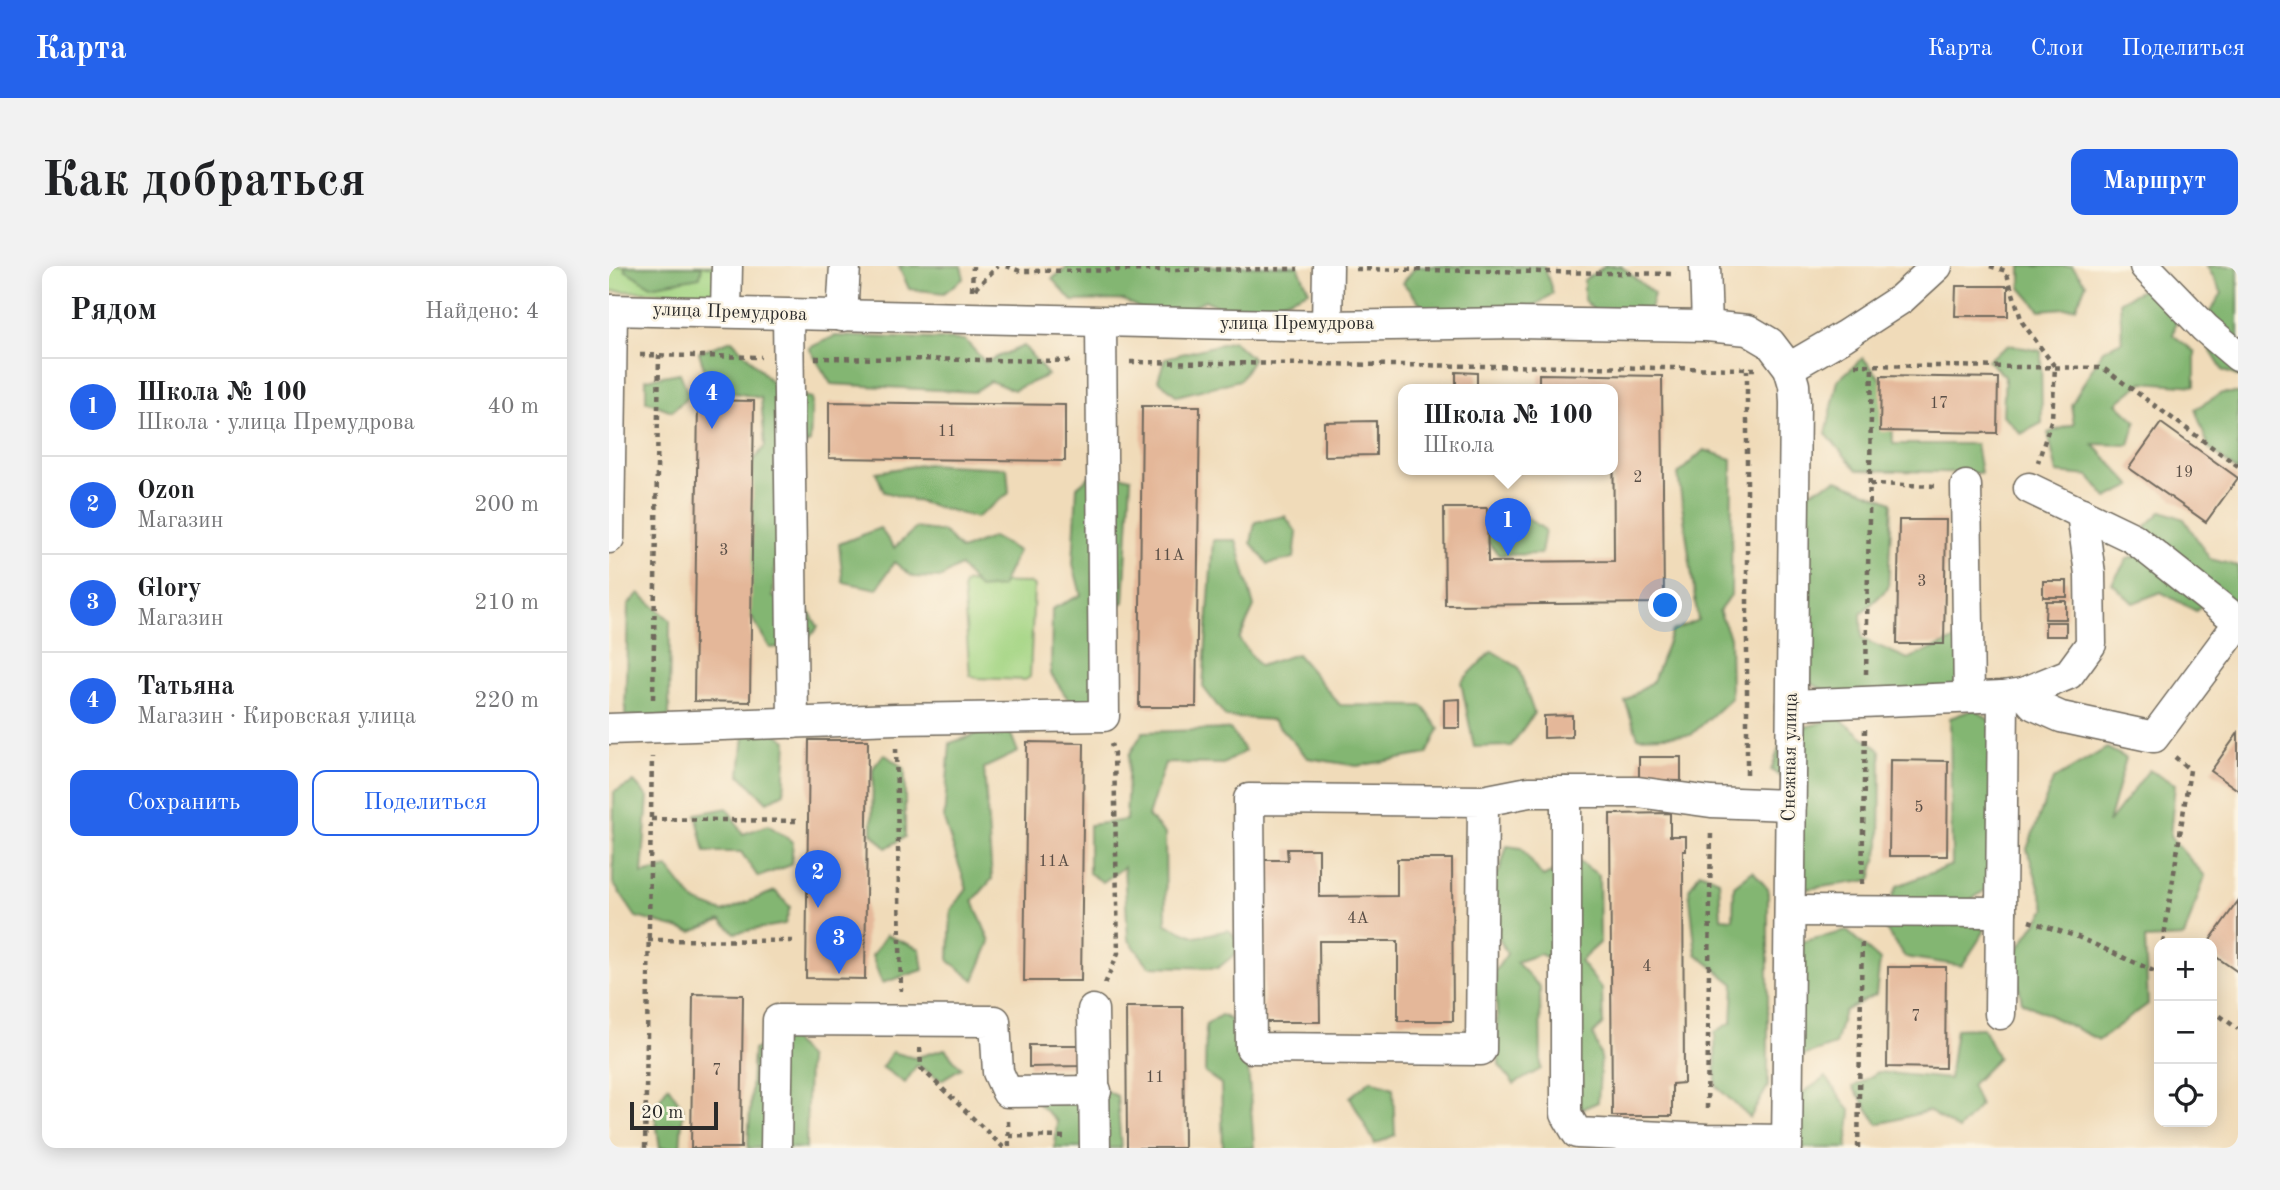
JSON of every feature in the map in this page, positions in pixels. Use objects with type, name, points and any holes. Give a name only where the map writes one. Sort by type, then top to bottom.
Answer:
[{"type":"street","points":[[726,312],[727,266]]},
{"type":"street","points":[[842,316],[845,266]]},
{"type":"street","points":[[1327,326],[1328,266]]},
{"type":"street","points":[[1705,266],[1707,326]]},
{"type":"street","points":[[1748,330],[1770,343],[1789,368],[1901,299],[1937,266]]},
{"type":"street","points":[[2145,266],[2205,328],[2238,356]]},
{"type":"street","points":[[609,538],[610,310]]},
{"type":"street","name":"улица Премудрова","points":[[610,310],[1327,326],[1516,323],[1707,326],[1748,330]]},
{"type":"street","points":[[788,315],[793,723]]},
{"type":"street","points":[[609,729],[896,719],[1104,716],[1101,322]]},
{"type":"street","name":"Снежная улица","points":[[1787,1144],[1795,402],[1794,384],[1789,368]]},
{"type":"street","points":[[1966,486],[1969,697]]},
{"type":"street","points":[[2013,694],[2061,717],[2154,737],[2238,622],[2133,538],[2029,488]]},
{"type":"street","points":[[1792,705],[1866,704],[2013,694],[2069,674],[2091,644],[2090,574],[2082,513]]},
{"type":"street","points":[[2000,1014],[2001,912],[2013,694]]},
{"type":"street","points":[[1483,801],[1481,1050],[1251,1048],[1249,799],[1483,801],[1529,792],[1638,792],[1711,802],[1791,805]]},
{"type":"street","points":[[1566,792],[1566,1114],[1577,1133],[1787,1144]]},
{"type":"street","points":[[1790,911],[2001,912]]},
{"type":"street","points":[[1093,1010],[1095,1142]]},
{"type":"street","points":[[775,1148],[778,1020],[995,1021],[999,1072],[1007,1092],[1096,1091]]},
{"type":"path","points":[[972,292],[998,266]]},
{"type":"path","points":[[1990,266],[2006,271],[2022,322],[2055,367],[2052,418],[2029,488]]},
{"type":"path","points":[[1747,803],[1748,330]]},
{"type":"path","points":[[632,355],[1747,370],[1789,368]]},
{"type":"path","points":[[1858,1148],[1872,364]]},
{"type":"path","points":[[1844,365],[2103,368],[2238,466]]},
{"type":"path","points":[[1870,484],[1966,486]]},
{"type":"path","points":[[1093,1010],[1118,953],[1114,753],[1104,716]]},
{"type":"path","points":[[896,719],[910,1020],[921,1068],[1004,1148]]},
{"type":"path","points":[[2154,737],[2190,770],[2164,938]]},
{"type":"path","points":[[1707,1139],[1711,802]]},
{"type":"path","points":[[651,819],[796,821]]},
{"type":"path","points":[[2001,912],[2078,937],[2154,971]]},
{"type":"path","points":[[649,940],[794,941]]},
{"type":"path","points":[[2217,1014],[2238,1029]]},
{"type":"path","points":[[1009,1136],[1095,1142]]},
{"type":"green space","points":[[609,266],[715,266],[715,293],[609,291]]},
{"type":"green space","points":[[625,266],[702,266],[700,277],[651,286],[625,270]]},
{"type":"green space","points":[[899,266],[961,266],[964,278],[944,293],[909,289]]},
{"type":"green space","points":[[1069,266],[1298,266],[1309,291],[1241,318],[1205,300],[1163,321],[1124,300],[1072,301],[1052,279]]},
{"type":"green space","points":[[1416,266],[1544,266],[1553,293],[1529,310],[1425,309],[1403,283]]},
{"type":"green space","points":[[1605,266],[1621,266],[1654,294],[1648,317],[1611,328],[1584,300],[1584,280]]},
{"type":"green space","points":[[2021,266],[2072,266],[2086,284],[2076,307],[2040,310],[2021,288]]},
{"type":"green space","points":[[2207,266],[2238,266],[2238,376],[2223,371],[2198,330],[2222,293]]},
{"type":"green space","points":[[2149,286],[2179,308],[2173,335],[2195,352],[2195,386],[2143,382],[2117,403],[2136,421],[2129,445],[2093,444],[2132,486],[2107,498],[2089,476],[2057,473],[2048,433],[2074,424],[2071,405],[2103,350],[2122,341],[2120,301]]},
{"type":"green space","points":[[835,336],[965,340],[985,362],[1024,346],[1048,375],[1014,390],[990,381],[974,392],[831,384],[809,348]]},
{"type":"green space","points":[[732,340],[780,391],[812,398],[810,442],[777,457],[780,496],[773,597],[805,604],[818,627],[803,645],[770,648],[747,610],[747,469],[765,446],[761,398],[710,388],[699,352]]},
{"type":"green space","points":[[1233,341],[1253,359],[1240,380],[1177,396],[1158,380],[1165,358]]},
{"type":"green space","points":[[2009,345],[2041,351],[2042,423],[2021,434],[2003,415],[2005,376],[1987,360]]},
{"type":"green space","points":[[1863,358],[1891,391],[1893,444],[1976,444],[1981,473],[1857,470],[1826,434],[1838,380]]},
{"type":"green space","points":[[680,373],[689,396],[672,411],[646,401],[646,379]]},
{"type":"green space","points":[[2222,393],[2238,393],[2238,472],[2209,448],[2195,409]]},
{"type":"green space","points":[[1704,450],[1732,459],[1731,595],[1719,611],[1730,637],[1731,698],[1691,735],[1638,737],[1625,701],[1653,681],[1672,631],[1698,620],[1678,474]]},
{"type":"green space","points":[[927,464],[1007,468],[1009,493],[976,518],[884,492],[876,472]]},
{"type":"green space","points":[[1097,470],[1131,478],[1124,602],[1097,614],[1118,698],[1072,705],[1051,674],[1052,609],[1081,595],[1073,564],[1077,487]]},
{"type":"green space","points":[[1837,480],[1892,502],[1888,588],[1861,614],[1862,639],[1908,659],[1964,636],[1985,667],[1949,708],[1843,700],[1801,678],[1789,500]]},
{"type":"green space","points":[[1503,501],[1545,530],[1541,554],[1499,555],[1469,520]]},
{"type":"green space","points":[[2162,511],[2184,519],[2210,559],[2238,566],[2238,610],[2217,592],[2196,611],[2161,592],[2133,603],[2112,583],[2127,559],[2152,552],[2146,526]]},
{"type":"green space","points":[[1285,516],[1297,533],[1294,558],[1268,564],[1251,543],[1255,522]]},
{"type":"green space","points":[[880,528],[894,548],[916,528],[944,532],[961,550],[993,537],[1018,551],[1001,587],[979,589],[960,566],[940,578],[913,577],[894,562],[877,589],[843,582],[839,544]]},
{"type":"green space","points":[[1213,540],[1236,540],[1254,607],[1239,639],[1259,666],[1297,654],[1340,705],[1423,706],[1439,729],[1427,754],[1357,766],[1308,758],[1273,720],[1226,717],[1203,687]]},
{"type":"green space","points":[[968,582],[1030,583],[1034,586],[1030,677],[1025,680],[976,678],[970,675],[963,588]]},
{"type":"green space","points":[[639,593],[670,620],[669,717],[625,716],[628,605]]},
{"type":"green space","points":[[1492,651],[1518,667],[1534,713],[1511,746],[1474,747],[1461,682]]},
{"type":"green space","points":[[1975,709],[1995,725],[1995,883],[1968,902],[1984,932],[1962,966],[1905,957],[1881,923],[1897,886],[1952,865],[1950,718]]},
{"type":"green space","points":[[1839,718],[1881,751],[1880,844],[1871,880],[1807,889],[1782,870],[1803,792],[1771,770],[1785,732]]},
{"type":"green space","points":[[1007,724],[1018,752],[984,768],[992,879],[973,901],[990,942],[974,980],[949,961],[951,910],[967,889],[944,820],[950,743]]},
{"type":"green space","points":[[769,728],[787,741],[784,793],[767,802],[740,775],[744,735]]},
{"type":"green space","points":[[1230,729],[1245,751],[1223,764],[1165,763],[1148,816],[1165,834],[1166,924],[1196,937],[1228,930],[1245,946],[1218,968],[1149,966],[1128,939],[1124,867],[1103,882],[1089,873],[1089,825],[1126,820],[1129,755],[1143,732]]},
{"type":"green space","points":[[2107,748],[2126,758],[2108,823],[2149,770],[2175,784],[2170,837],[2205,876],[2184,937],[2145,939],[2148,1004],[2099,1040],[2022,1002],[2013,956],[2046,909],[2027,849],[2053,780]]},
{"type":"green space","points":[[884,754],[905,769],[905,837],[886,848],[872,833],[873,768]]},
{"type":"green space","points":[[634,782],[648,797],[642,874],[668,868],[694,901],[723,912],[775,891],[790,907],[785,924],[735,933],[721,920],[692,932],[636,917],[613,883],[614,792]]},
{"type":"green space","points":[[727,808],[743,834],[768,825],[793,842],[791,865],[758,877],[741,852],[705,852],[696,814]]},
{"type":"green space","points":[[1507,846],[1521,848],[1543,877],[1577,861],[1599,875],[1600,943],[1580,961],[1602,989],[1603,1024],[1593,1034],[1601,1057],[1598,1102],[1582,1109],[1562,1088],[1562,965],[1540,954],[1516,962],[1540,987],[1541,1069],[1514,1084],[1499,1065],[1495,971],[1507,954],[1473,888],[1499,872]]},
{"type":"green space","points":[[1753,871],[1768,889],[1768,1086],[1750,1118],[1716,1086],[1715,1032],[1732,1022],[1734,984],[1696,954],[1689,889],[1700,872],[1719,880],[1721,918],[1733,919],[1734,886]]},
{"type":"green space","points":[[1847,931],[1880,960],[1876,994],[1844,1011],[1835,1045],[1800,1057],[1783,946]]},
{"type":"green space","points":[[886,935],[920,949],[923,970],[882,983],[872,956]]},
{"type":"green space","points":[[1221,1015],[1245,1027],[1254,1148],[1223,1148],[1221,1084],[1205,1073],[1206,1025]]},
{"type":"green space","points":[[1983,1028],[1998,1058],[1971,1085],[1980,1106],[1958,1130],[1929,1111],[1878,1124],[1853,1087],[1878,1072],[1949,1079],[1956,1029]]},
{"type":"green space","points":[[789,1035],[808,1059],[806,1148],[748,1148],[753,1050]]},
{"type":"green space","points":[[945,1049],[961,1068],[941,1080],[917,1065],[905,1083],[882,1067],[892,1052],[914,1058]]},
{"type":"green space","points":[[1826,1077],[1851,1112],[1847,1148],[1798,1148],[1800,1095]]},
{"type":"green space","points":[[1081,1079],[1117,1096],[1121,1148],[1055,1148],[1057,1121],[1038,1104]]},
{"type":"green space","points":[[1371,1080],[1393,1088],[1395,1135],[1375,1144],[1350,1097]]},
{"type":"green space","points":[[668,1086],[683,1108],[680,1148],[660,1148],[654,1107]]},
{"type":"building","points":[[1956,286],[2008,286],[2008,316],[1955,316]]},
{"type":"building","points":[[1456,372],[1477,373],[1477,384],[1456,384]]},
{"type":"building","points":[[1539,374],[1662,376],[1664,603],[1445,605],[1444,508],[1487,508],[1488,562],[1614,561],[1613,475],[1618,475],[1618,384],[1539,384]]},
{"type":"building","points":[[1881,376],[1998,378],[1997,433],[1880,431]]},
{"type":"building","points":[[698,400],[754,401],[750,702],[694,701]]},
{"type":"building","points":[[829,402],[1065,405],[1065,461],[829,458]]},
{"type":"building","points":[[1142,406],[1200,406],[1196,707],[1139,707]]},
{"type":"building","points":[[1376,421],[1376,455],[1324,456],[1324,422]]},
{"type":"building","points":[[2161,423],[2238,478],[2206,522],[2129,468]]},
{"type":"building","points":[[1899,520],[1946,520],[1944,644],[1897,644]]},
{"type":"building","points":[[2043,581],[2067,581],[2067,597],[2043,597]]},
{"type":"building","points":[[2046,601],[2066,601],[2066,619],[2045,619]]},
{"type":"building","points":[[2045,622],[2066,622],[2066,636],[2045,636]]},
{"type":"building","points":[[1460,699],[1460,728],[1444,728],[1444,700]]},
{"type":"building","points":[[1572,715],[1572,737],[1544,738],[1544,716]]},
{"type":"building","points":[[2238,733],[2238,790],[2211,771]]},
{"type":"building","points":[[809,740],[868,740],[865,979],[806,978]]},
{"type":"building","points":[[1027,742],[1084,743],[1081,981],[1024,981]]},
{"type":"building","points":[[1639,757],[1681,757],[1681,781],[1639,780]]},
{"type":"building","points":[[1890,760],[1948,761],[1947,856],[1889,856]]},
{"type":"building","points":[[1670,813],[1670,836],[1686,836],[1686,851],[1683,851],[1684,1083],[1672,1084],[1672,1116],[1612,1116],[1610,814]]},
{"type":"building","points":[[1287,849],[1319,849],[1319,897],[1397,896],[1397,859],[1452,859],[1453,1021],[1398,1021],[1398,941],[1319,941],[1320,1022],[1264,1022],[1263,860],[1288,860]]},
{"type":"building","points":[[2238,901],[2238,972],[2217,957],[2217,938],[2212,938]]},
{"type":"building","points":[[1888,967],[1946,967],[1945,1068],[1887,1067]]},
{"type":"building","points":[[693,994],[743,995],[741,1148],[691,1148]]},
{"type":"building","points":[[1126,1007],[1183,1007],[1184,1148],[1127,1148]]},
{"type":"building","points":[[1029,1045],[1079,1045],[1079,1066],[1029,1067]]},
{"type":"place","name":"Татьяна","points":[[712,429]]},
{"type":"place","name":"Школа № 100","points":[[1508,556]]},
{"type":"place","name":"Ozon","points":[[818,908]]},
{"type":"place","name":"Glory","points":[[839,974]]}]
